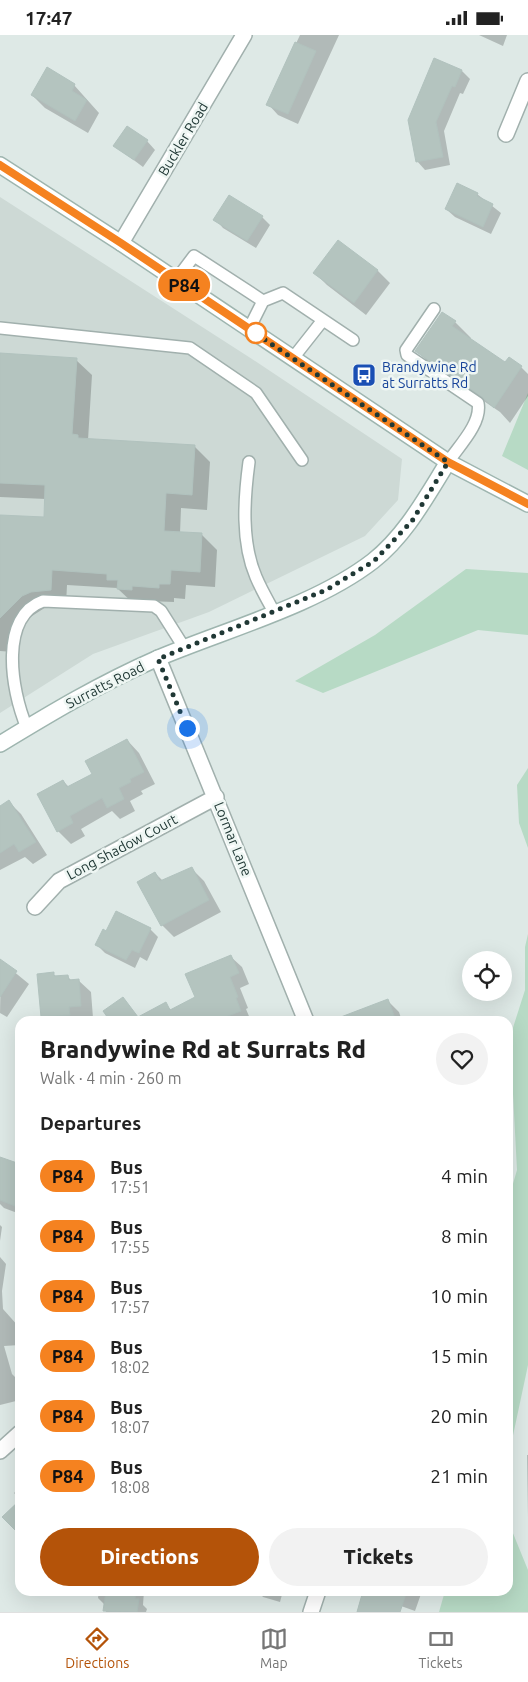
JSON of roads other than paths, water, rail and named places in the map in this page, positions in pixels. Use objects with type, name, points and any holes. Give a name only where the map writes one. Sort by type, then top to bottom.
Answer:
[{"type":"main road","name":"Buckler Road","points":[[121,243],[244,35]]},
{"type":"main road","points":[[506,134],[528,81]]},
{"type":"main road","points":[[0,165],[121,243],[448,462],[528,504]]},
{"type":"main road","name":"Surratts Road","points":[[0,744],[94,688],[158,659],[326,590],[374,561],[412,521],[448,462]]},
{"type":"main road","name":"Lormar Lane","points":[[158,659],[304,1016]]},
{"type":"main road","name":"Long Shadow Court","points":[[36,907],[59,881],[216,797]]},
{"type":"main road","points":[[0,1451],[15,1438]]},
{"type":"main road","points":[[311,1612],[316,1596]]},
{"type":"lane","points":[[176,280],[194,256],[263,301]]},
{"type":"lane","points":[[249,329],[263,301],[283,293],[353,340]]},
{"type":"lane","points":[[434,309],[406,350],[407,355],[478,403],[479,410],[476,420],[448,462]]},
{"type":"lane","points":[[293,358],[323,320]]},
{"type":"lane","points":[[0,328],[190,348],[256,393],[302,460]]},
{"type":"lane","points":[[249,462],[245,493],[249,554],[256,576],[274,612]]},
{"type":"lane","points":[[27,728],[12,693],[4,666],[6,635],[14,617],[26,605],[42,601],[154,606],[161,611],[185,649]]},
{"type":"place","name":"Brandywine Rd at Surratts Rd","points":[[364,375]]}]
